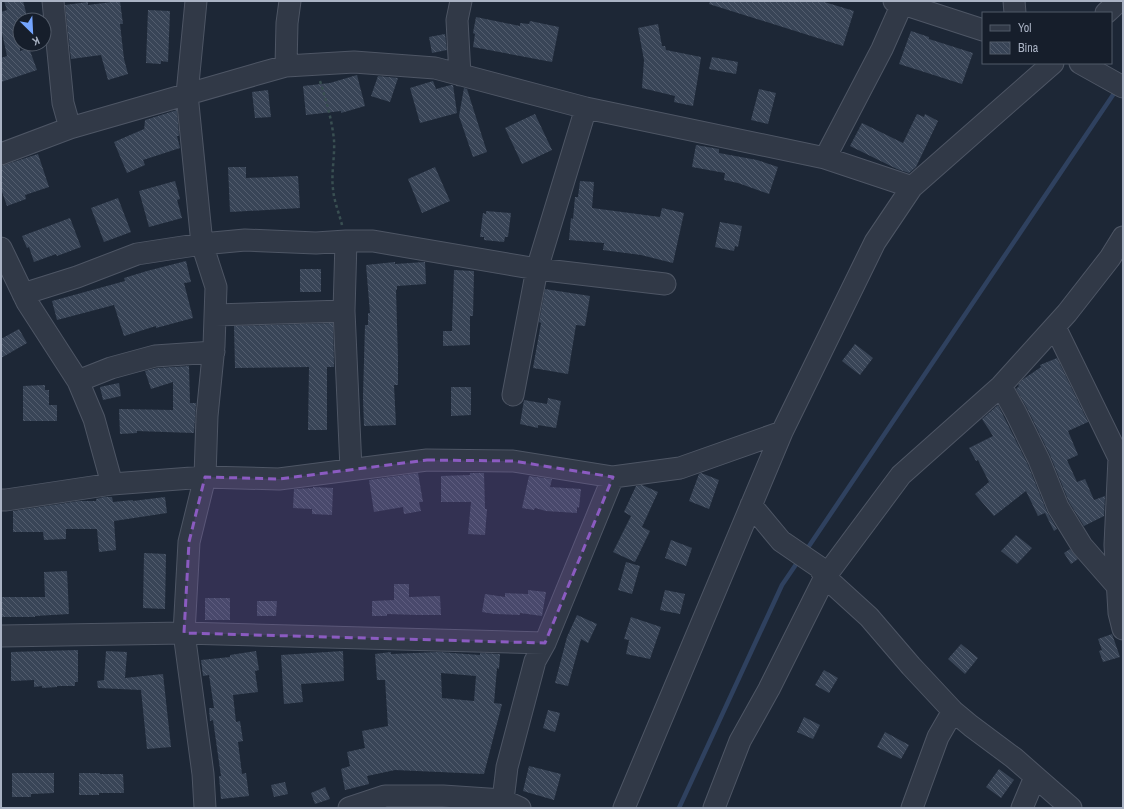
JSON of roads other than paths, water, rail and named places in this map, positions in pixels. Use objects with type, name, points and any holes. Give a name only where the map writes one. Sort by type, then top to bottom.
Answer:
[{"type":"street","points":[[53,1],[63,103],[70,128]]},
{"type":"street","points":[[196,1],[187,94],[202,244],[216,287],[214,352],[207,416],[205,477],[189,542],[184,633],[203,774],[205,808]]},
{"type":"street","points":[[286,66],[290,1]]},
{"type":"street","points":[[460,75],[457,20],[461,1]]},
{"type":"street","points":[[1014,1],[1016,12]]},
{"type":"street","points":[[1107,12],[1119,1]]},
{"type":"street","points":[[824,158],[882,49],[898,2],[982,30]]},
{"type":"street","points":[[1,154],[70,128],[286,66],[354,62],[435,68],[586,108],[824,158],[912,187]]},
{"type":"street","points":[[624,808],[782,432],[875,242],[912,187],[1052,64]]},
{"type":"street","points":[[1082,64],[1123,87]]},
{"type":"street","points":[[513,395],[537,269],[586,108]]},
{"type":"street","points":[[714,808],[740,741],[769,689],[822,572],[901,475],[1001,386],[1055,327],[1110,258],[1123,237]]},
{"type":"street","points":[[23,294],[77,277],[137,254],[202,244],[245,240],[316,243],[373,241],[537,269],[665,284]]},
{"type":"street","points":[[346,241],[344,311],[351,469]]},
{"type":"street","points":[[1,248],[27,302],[78,381],[94,420],[112,484]]},
{"type":"street","points":[[215,315],[344,311]]},
{"type":"street","points":[[1055,327],[1119,458],[1121,471],[1115,544],[1119,613],[1123,629]]},
{"type":"street","points":[[78,381],[111,368],[155,356],[214,352]]},
{"type":"street","points":[[1001,386],[1039,460],[1058,507],[1082,546],[1118,587]]},
{"type":"street","points":[[1,500],[112,484],[205,477],[279,479],[427,460],[513,461],[613,477],[680,468],[782,432]]},
{"type":"street","points":[[349,808],[385,796],[443,796],[508,805],[507,767],[535,661],[545,643],[613,477]]},
{"type":"street","points":[[751,505],[781,541],[822,572],[869,617],[911,666],[953,711],[1014,758],[1071,808]]},
{"type":"street","points":[[1,636],[184,633],[545,643]]},
{"type":"street","points":[[912,808],[938,737],[953,711]]},
{"type":"street","points":[[1022,808],[1035,777]]},
{"type":"waterway","points":[[805,552],[1117,89]]},
{"type":"waterway","points":[[679,808],[782,585],[799,560]]}]
